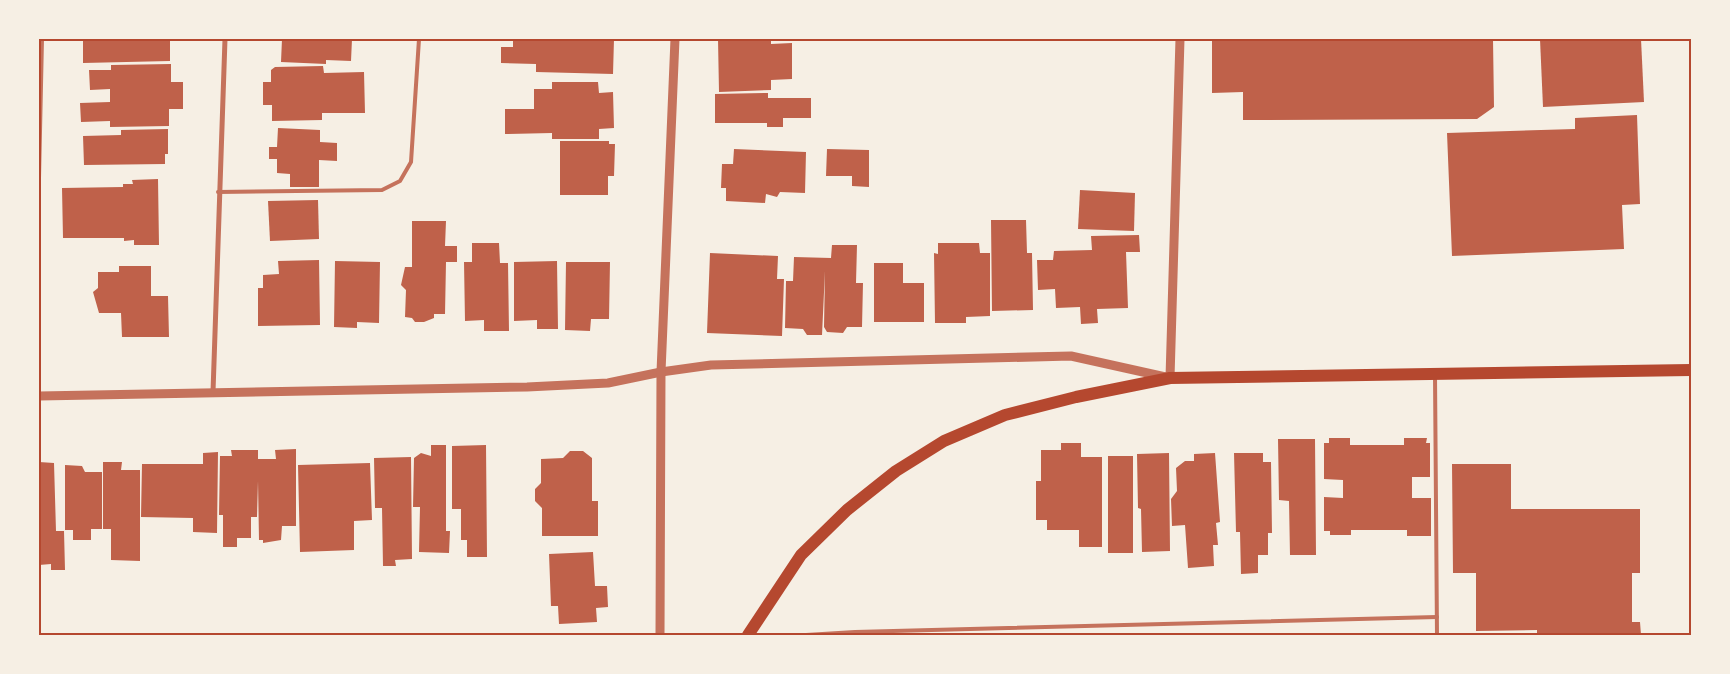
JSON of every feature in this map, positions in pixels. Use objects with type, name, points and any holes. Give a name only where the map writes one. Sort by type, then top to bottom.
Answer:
[{"type":"main road","points":[[748,635],[801,555],[847,510],[882,482],[936,446],[1005,415],[1076,397],[1170,378],[1435,372],[1691,370]]},
{"type":"street","points":[[213,392],[218,192],[225,39]]},
{"type":"street","points":[[660,635],[661,372],[675,39]]},
{"type":"street","points":[[39,396],[537,386],[608,383],[661,372],[711,365],[1070,356],[1170,378],[1180,39]]},
{"type":"lane","points":[[39,178],[42,39]]},
{"type":"lane","points":[[218,192],[382,190],[400,181],[411,162],[418,39]]},
{"type":"lane","points":[[1435,372],[1437,635]]},
{"type":"lane","points":[[806,635],[855,632],[1437,617]]},
{"type":"lane","points":[[265,635],[322,635]]},
{"type":"building","points":[[83,39],[170,39],[170,61],[83,63]]},
{"type":"building","points":[[282,39],[352,39],[351,61],[326,60],[326,64],[281,62]]},
{"type":"building","points":[[513,39],[614,39],[613,74],[536,72],[536,64],[501,63],[501,47],[513,47]]},
{"type":"building","points":[[718,39],[771,39],[771,44],[792,43],[792,79],[771,80],[771,90],[719,92]]},
{"type":"building","points":[[1212,39],[1493,39],[1494,107],[1477,119],[1243,120],[1243,92],[1212,93]]},
{"type":"building","points":[[1540,39],[1641,39],[1644,102],[1543,107]]},
{"type":"building","points":[[171,64],[171,82],[183,82],[183,109],[169,109],[169,126],[110,127],[110,121],[81,122],[80,103],[110,102],[110,89],[90,90],[89,70],[111,70],[111,65]]},
{"type":"building","points":[[323,66],[324,73],[364,72],[365,113],[322,113],[322,120],[272,121],[272,105],[263,105],[263,82],[271,82],[271,70],[275,67]]},
{"type":"building","points":[[552,82],[598,82],[599,93],[613,92],[614,128],[599,129],[599,139],[552,139],[552,133],[505,134],[505,109],[534,109],[534,89],[552,89]]},
{"type":"building","points":[[768,93],[768,98],[811,98],[811,118],[783,118],[783,127],[767,127],[767,123],[715,123],[715,94]]},
{"type":"building","points":[[1637,115],[1640,204],[1622,205],[1624,249],[1452,256],[1447,133],[1575,129],[1575,118]]},
{"type":"building","points":[[278,128],[320,130],[320,142],[337,143],[337,161],[319,160],[319,187],[290,187],[290,174],[277,173],[277,159],[269,159],[269,147],[277,147]]},
{"type":"building","points":[[168,129],[168,154],[165,154],[165,164],[84,165],[83,136],[121,135],[121,130]]},
{"type":"building","points":[[560,141],[609,141],[609,144],[615,144],[614,176],[608,176],[608,195],[560,195]]},
{"type":"building","points":[[734,149],[806,152],[805,193],[780,192],[777,197],[766,194],[765,203],[726,201],[726,188],[721,188],[722,164],[733,164]]},
{"type":"building","points":[[827,149],[869,150],[869,187],[852,186],[852,176],[826,176]]},
{"type":"building","points":[[158,179],[159,245],[134,245],[134,240],[124,241],[124,238],[63,238],[62,188],[123,187],[123,184],[133,184],[132,180]]},
{"type":"building","points":[[1080,190],[1135,193],[1134,231],[1078,229]]},
{"type":"building","points":[[318,200],[319,239],[270,241],[268,201]]},
{"type":"building","points":[[991,220],[1026,220],[1027,253],[1032,253],[1033,310],[992,311]]},
{"type":"building","points":[[412,221],[446,221],[445,246],[457,246],[457,262],[446,262],[445,314],[434,314],[434,318],[424,322],[415,322],[412,318],[405,317],[406,290],[401,285],[405,267],[412,267]]},
{"type":"building","points":[[1139,235],[1140,252],[1126,252],[1128,308],[1097,309],[1098,323],[1081,324],[1080,307],[1056,308],[1055,289],[1038,290],[1037,260],[1053,260],[1054,251],[1092,250],[1091,236]]},
{"type":"building","points":[[472,243],[499,243],[500,263],[508,263],[509,331],[484,331],[484,320],[465,321],[464,262],[472,262]]},
{"type":"building","points":[[938,243],[979,243],[980,253],[990,253],[990,316],[966,317],[966,323],[935,323],[934,253],[938,254]]},
{"type":"building","points":[[832,245],[857,245],[856,283],[863,283],[862,327],[847,327],[843,333],[827,332],[824,327],[825,271],[822,335],[807,335],[803,329],[785,328],[786,281],[793,281],[794,257],[831,258]]},
{"type":"building","points":[[710,253],[778,256],[777,279],[784,279],[782,336],[707,333]]},
{"type":"building","points":[[319,260],[320,325],[258,326],[258,288],[263,288],[263,275],[279,274],[278,261]]},
{"type":"building","points":[[335,261],[380,262],[379,323],[357,322],[357,328],[334,327]]},
{"type":"building","points":[[557,261],[558,329],[537,329],[537,320],[514,321],[514,262]]},
{"type":"building","points":[[566,262],[610,262],[609,319],[591,319],[590,331],[565,330]]},
{"type":"building","points":[[874,263],[903,263],[903,283],[924,283],[924,322],[874,322]]},
{"type":"building","points":[[119,266],[151,266],[151,296],[168,296],[169,337],[122,337],[121,313],[99,313],[93,292],[98,288],[98,272],[119,272]]},
{"type":"building","points":[[1329,438],[1350,438],[1350,445],[1404,445],[1404,438],[1427,438],[1426,443],[1430,443],[1430,477],[1412,477],[1412,498],[1431,498],[1431,536],[1407,536],[1407,530],[1351,530],[1351,535],[1330,535],[1330,531],[1324,531],[1324,497],[1343,498],[1343,480],[1324,479],[1324,443],[1329,443]]},
{"type":"building","points":[[1278,439],[1315,439],[1316,555],[1290,555],[1289,501],[1279,500]]},
{"type":"building","points":[[1061,443],[1081,443],[1081,457],[1102,457],[1102,547],[1079,547],[1079,530],[1047,530],[1047,520],[1036,520],[1036,481],[1041,481],[1041,450],[1061,450]]},
{"type":"building","points":[[431,445],[446,445],[446,531],[450,531],[449,553],[419,552],[420,507],[413,507],[414,458],[421,453],[431,456]]},
{"type":"building","points":[[486,445],[487,557],[467,557],[467,540],[461,540],[461,509],[452,509],[452,446]]},
{"type":"building","points":[[296,449],[296,526],[282,526],[281,540],[263,543],[263,540],[259,540],[258,481],[257,517],[251,517],[251,538],[237,538],[237,547],[223,547],[223,515],[219,515],[220,456],[232,456],[231,450],[258,450],[258,459],[276,459],[275,450]]},
{"type":"building","points":[[570,451],[583,451],[592,458],[592,501],[598,501],[598,536],[542,536],[542,508],[535,501],[535,489],[541,483],[541,459],[563,458]]},
{"type":"building","points":[[218,452],[217,533],[193,532],[193,518],[141,517],[142,464],[203,464],[203,453]]},
{"type":"building","points":[[1169,453],[1170,551],[1142,552],[1141,509],[1138,508],[1137,454]]},
{"type":"building","points":[[1215,453],[1220,522],[1216,523],[1218,545],[1213,545],[1214,566],[1188,568],[1185,525],[1172,526],[1171,499],[1177,491],[1176,468],[1185,461],[1194,461],[1194,454]]},
{"type":"building","points":[[1234,453],[1263,453],[1263,462],[1271,462],[1272,533],[1268,533],[1268,555],[1258,555],[1258,573],[1241,574],[1240,532],[1236,532]]},
{"type":"building","points":[[1108,456],[1133,456],[1133,553],[1108,553]]},
{"type":"building","points":[[411,457],[412,559],[395,560],[396,566],[383,566],[382,508],[375,508],[374,458]]},
{"type":"building","points":[[39,462],[54,463],[56,531],[64,531],[65,570],[51,570],[51,564],[39,565]]},
{"type":"building","points":[[103,462],[122,462],[121,470],[140,470],[140,561],[111,560],[111,529],[103,529]]},
{"type":"building","points":[[370,463],[372,520],[354,521],[354,550],[300,552],[298,465]]},
{"type":"building","points":[[1452,464],[1511,464],[1511,509],[1640,509],[1640,573],[1632,573],[1632,622],[1640,622],[1641,635],[1537,635],[1537,630],[1476,631],[1476,573],[1453,573]]},
{"type":"building","points":[[65,465],[82,466],[85,472],[102,472],[102,529],[91,529],[91,540],[73,540],[73,530],[65,530]]},
{"type":"building","points":[[593,552],[595,586],[607,586],[608,607],[596,608],[597,622],[559,624],[558,606],[551,606],[549,554]]}]
